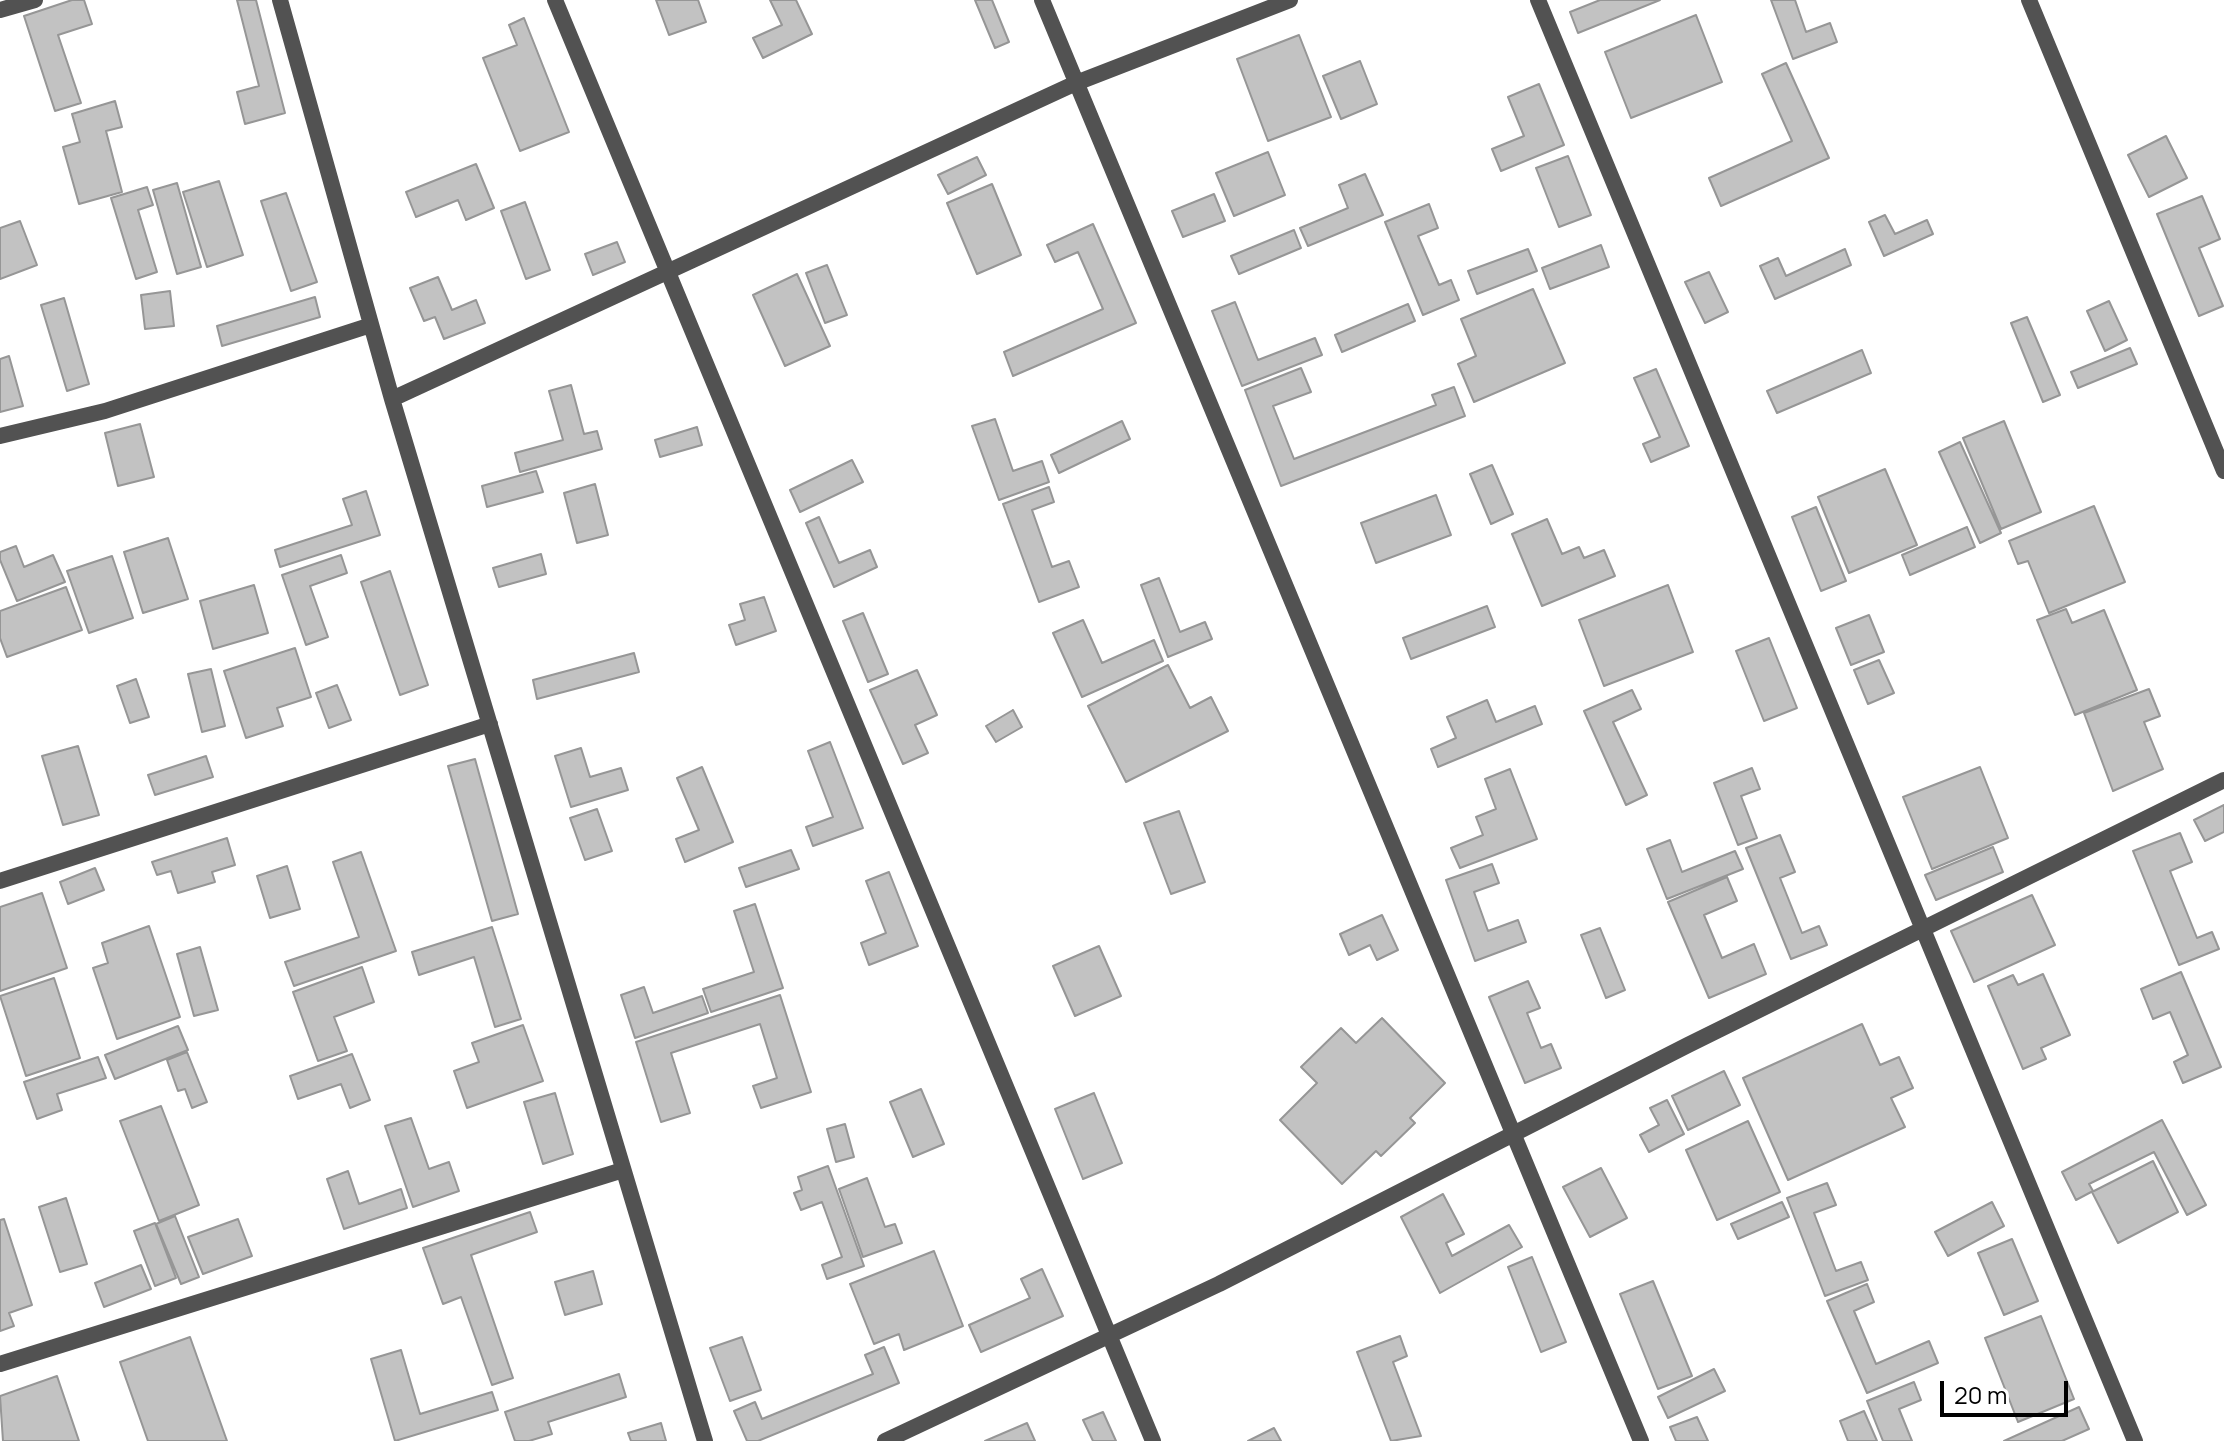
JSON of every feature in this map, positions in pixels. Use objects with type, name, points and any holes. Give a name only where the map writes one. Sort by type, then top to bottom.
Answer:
[{"type":"street","points":[[0,10],[35,0]]},
{"type":"street","points":[[280,0],[392,399],[705,1441]]},
{"type":"street","points":[[555,0],[1153,1441]]},
{"type":"street","points":[[1042,0],[1641,1441]]},
{"type":"street","points":[[392,399],[1076,83],[1290,0]]},
{"type":"street","points":[[1538,0],[2135,1441]]},
{"type":"street","points":[[2029,0],[2224,471]]},
{"type":"street","points":[[0,436],[105,411],[371,325]]},
{"type":"street","points":[[0,881],[490,724]]},
{"type":"street","points":[[885,1441],[1219,1284],[2224,780]]},
{"type":"street","points":[[0,1364],[623,1170]]},
{"type":"building","points":[[72,0],[84,0],[92,24],[58,35],[81,103],[55,111],[24,16]]},
{"type":"building","points":[[237,0],[256,0],[285,113],[245,124],[237,92],[259,86]]},
{"type":"building","points":[[656,0],[698,0],[706,22],[669,35]]},
{"type":"building","points":[[770,0],[796,0],[812,34],[763,58],[753,38],[782,25]]},
{"type":"building","points":[[975,0],[992,0],[1009,42],[995,48]]},
{"type":"building","points":[[1600,0],[1660,0],[1578,33],[1570,12]]},
{"type":"building","points":[[1771,0],[1795,0],[1806,32],[1830,23],[1837,42],[1793,59]]},
{"type":"building","points":[[1696,15],[1722,82],[1631,118],[1605,52]]},
{"type":"building","points":[[524,18],[569,132],[520,151],[483,58],[517,45],[509,25]]},
{"type":"building","points":[[1299,35],[1331,117],[1268,141],[1237,59]]},
{"type":"building","points":[[1360,61],[1377,104],[1341,119],[1323,76]]},
{"type":"building","points":[[1786,63],[1829,158],[1721,206],[1709,178],[1792,141],[1762,74]]},
{"type":"building","points":[[1539,84],[1564,145],[1501,171],[1492,149],[1524,136],[1508,97]]},
{"type":"building","points":[[115,101],[122,127],[106,131],[122,192],[79,204],[63,147],[80,142],[72,114]]},
{"type":"building","points":[[2166,136],[2187,178],[2149,197],[2128,155]]},
{"type":"building","points":[[1268,152],[1285,195],[1234,216],[1216,173]]},
{"type":"building","points":[[1568,156],[1591,215],[1559,227],[1536,168]]},
{"type":"building","points":[[977,157],[986,175],[948,194],[938,175]]},
{"type":"building","points":[[476,164],[494,208],[466,220],[458,200],[416,217],[406,192]]},
{"type":"building","points":[[1365,174],[1383,215],[1308,246],[1300,228],[1348,208],[1339,185]]},
{"type":"building","points":[[219,181],[243,255],[207,267],[183,192]]},
{"type":"building","points":[[177,183],[201,267],[177,274],[153,190]]},
{"type":"building","points":[[992,184],[1021,255],[977,274],[947,203]]},
{"type":"building","points":[[147,187],[153,205],[138,210],[157,272],[136,279],[111,198]]},
{"type":"building","points":[[286,193],[317,282],[291,291],[261,201]]},
{"type":"building","points":[[1214,194],[1225,221],[1183,237],[1172,211]]},
{"type":"building","points":[[2202,196],[2220,239],[2199,248],[2223,306],[2199,316],[2157,214]]},
{"type":"building","points":[[525,202],[550,270],[526,279],[501,211]]},
{"type":"building","points":[[1429,204],[1438,228],[1418,236],[1439,285],[1451,280],[1459,300],[1423,315],[1385,222]]},
{"type":"building","points":[[1885,215],[1895,234],[1927,220],[1933,234],[1884,256],[1869,222]]},
{"type":"building","points":[[20,221],[37,265],[0,279],[0,228]]},
{"type":"building","points":[[1093,224],[1136,323],[1013,376],[1004,352],[1103,309],[1078,252],[1055,262],[1047,245]]},
{"type":"building","points":[[1294,230],[1301,248],[1239,274],[1231,256]]},
{"type":"building","points":[[617,242],[625,262],[593,275],[585,254]]},
{"type":"building","points":[[1601,245],[1609,267],[1550,289],[1542,268]]},
{"type":"building","points":[[1528,249],[1537,271],[1477,294],[1468,271]]},
{"type":"building","points":[[1845,249],[1851,265],[1775,299],[1760,266],[1778,258],[1786,276]]},
{"type":"building","points":[[827,265],[847,315],[825,323],[806,273]]},
{"type":"building","points":[[1709,272],[1728,312],[1705,323],[1685,282]]},
{"type":"building","points":[[797,274],[830,346],[785,366],[753,295]]},
{"type":"building","points":[[438,277],[452,310],[476,300],[485,323],[444,339],[435,317],[424,321],[410,288]]},
{"type":"building","points":[[1533,289],[1565,363],[1474,402],[1458,364],[1476,356],[1461,319]]},
{"type":"building","points":[[170,291],[174,326],[145,329],[141,295]]},
{"type":"building","points":[[315,297],[320,317],[222,346],[217,326]]},
{"type":"building","points":[[64,298],[89,384],[67,391],[41,305]]},
{"type":"building","points":[[2109,301],[2127,340],[2105,351],[2087,311]]},
{"type":"building","points":[[1235,302],[1258,360],[1315,338],[1322,355],[1242,386],[1212,311]]},
{"type":"building","points":[[1408,304],[1415,321],[1342,352],[1335,335]]},
{"type":"building","points":[[2027,317],[2060,395],[2043,402],[2011,323]]},
{"type":"building","points":[[2130,348],[2137,364],[2078,388],[2071,372]]},
{"type":"building","points":[[1862,350],[1871,373],[1777,413],[1767,391]]},
{"type":"building","points":[[9,356],[23,406],[0,412],[0,359]]},
{"type":"building","points":[[1301,368],[1311,392],[1273,406],[1294,459],[1436,405],[1432,395],[1454,387],[1465,416],[1281,486],[1245,390]]},
{"type":"building","points":[[1656,369],[1689,446],[1651,462],[1643,444],[1660,437],[1634,378]]},
{"type":"building","points":[[571,385],[584,434],[597,431],[602,449],[520,472],[515,453],[563,440],[549,391]]},
{"type":"building","points":[[995,419],[1013,471],[1042,461],[1049,482],[999,500],[972,426]]},
{"type":"building","points":[[1122,421],[1130,439],[1059,473],[1051,455]]},
{"type":"building","points":[[2004,421],[2041,512],[2001,529],[1963,438]]},
{"type":"building","points":[[140,424],[154,477],[118,486],[105,433]]},
{"type":"building","points":[[697,427],[702,445],[660,457],[655,440]]},
{"type":"building","points":[[1960,442],[2001,533],[1980,543],[1939,452]]},
{"type":"building","points":[[852,460],[863,482],[800,512],[790,490]]},
{"type":"building","points":[[1492,465],[1513,514],[1491,524],[1470,474]]},
{"type":"building","points":[[1885,469],[1917,545],[1849,573],[1818,497]]},
{"type":"building","points":[[536,471],[543,492],[487,507],[482,486]]},
{"type":"building","points":[[595,484],[608,535],[577,543],[564,493]]},
{"type":"building","points":[[1049,487],[1054,502],[1032,510],[1052,567],[1069,561],[1079,587],[1039,602],[1003,504]]},
{"type":"building","points":[[366,491],[380,535],[280,567],[275,550],[352,525],[343,499]]},
{"type":"building","points":[[1436,495],[1451,535],[1376,563],[1361,523]]},
{"type":"building","points":[[2094,506],[2125,582],[2049,613],[2028,561],[2018,564],[2009,541]]},
{"type":"building","points":[[1816,507],[1846,581],[1821,591],[1792,517]]},
{"type":"building","points":[[819,517],[839,563],[870,550],[877,567],[834,587],[806,523]]},
{"type":"building","points":[[1547,519],[1562,554],[1579,547],[1584,558],[1604,550],[1615,576],[1542,606],[1512,534]]},
{"type":"building","points":[[1967,527],[1975,547],[1910,575],[1902,555]]},
{"type":"building","points":[[168,538],[188,599],[143,613],[124,552]]},
{"type":"building","points":[[16,546],[24,567],[53,555],[65,582],[17,601],[0,560],[0,552]]},
{"type":"building","points":[[541,554],[546,574],[499,587],[493,568]]},
{"type":"building","points":[[341,555],[347,573],[310,586],[328,637],[306,645],[282,575]]},
{"type":"building","points":[[112,556],[133,618],[89,633],[67,571]]},
{"type":"building","points":[[390,571],[428,685],[400,695],[361,582]]},
{"type":"building","points":[[1159,578],[1180,632],[1205,622],[1212,639],[1168,657],[1141,585]]},
{"type":"building","points":[[254,585],[268,633],[213,649],[200,601]]},
{"type":"building","points":[[1668,585],[1693,652],[1604,686],[1579,620]]},
{"type":"building","points":[[66,587],[82,630],[7,657],[0,638],[0,611]]},
{"type":"building","points":[[764,597],[776,631],[736,645],[729,625],[745,620],[740,604]]},
{"type":"building","points":[[1487,606],[1495,627],[1411,659],[1403,638]]},
{"type":"building","points":[[2066,609],[2072,623],[2104,610],[2137,690],[2075,715],[2037,620]]},
{"type":"building","points":[[863,613],[888,674],[868,682],[843,621]]},
{"type":"building","points":[[1869,615],[1884,652],[1851,665],[1836,628]]},
{"type":"building","points":[[1083,620],[1102,663],[1154,640],[1163,661],[1082,697],[1053,633]]},
{"type":"building","points":[[1769,638],[1797,708],[1764,721],[1736,651]]},
{"type":"building","points":[[295,648],[311,697],[277,708],[283,726],[246,738],[224,671]]},
{"type":"building","points":[[634,653],[639,672],[537,699],[533,680]]},
{"type":"building","points":[[1879,660],[1894,693],[1868,704],[1854,670]]},
{"type":"building","points":[[1168,665],[1190,708],[1211,697],[1228,731],[1126,782],[1088,706]]},
{"type":"building","points":[[211,669],[225,726],[202,732],[188,674]]},
{"type":"building","points":[[917,670],[937,715],[915,725],[928,753],[903,764],[870,690]]},
{"type":"building","points":[[136,679],[149,717],[130,723],[117,686]]},
{"type":"building","points":[[337,685],[351,720],[329,728],[316,693]]},
{"type":"building","points":[[2149,689],[2160,716],[2144,722],[2163,769],[2113,791],[2084,713]]},
{"type":"building","points":[[1632,690],[1641,709],[1613,722],[1647,795],[1626,805],[1584,711]]},
{"type":"building","points":[[1487,700],[1496,722],[1535,706],[1542,724],[1438,767],[1431,749],[1456,738],[1447,717]]},
{"type":"building","points":[[1013,710],[1022,727],[996,742],[986,726]]},
{"type":"building","points":[[830,742],[863,828],[813,846],[806,827],[833,817],[808,751]]},
{"type":"building","points":[[78,746],[99,815],[63,825],[42,756]]},
{"type":"building","points":[[581,748],[590,777],[621,768],[628,790],[571,807],[555,756]]},
{"type":"building","points":[[206,756],[213,777],[155,795],[148,775]]},
{"type":"building","points":[[475,759],[518,914],[492,921],[448,766]]},
{"type":"building","points":[[702,767],[733,842],[685,862],[676,839],[699,830],[677,778]]},
{"type":"building","points":[[1980,767],[2008,838],[1932,869],[1903,797]]},
{"type":"building","points":[[1752,768],[1760,789],[1741,796],[1757,838],[1738,845],[1714,783]]},
{"type":"building","points":[[1510,769],[1537,839],[1460,868],[1451,848],[1483,835],[1476,817],[1496,809],[1485,779]]},
{"type":"building","points":[[2224,805],[2224,832],[2205,841],[2194,820]]},
{"type":"building","points":[[597,809],[612,851],[585,860],[570,818]]},
{"type":"building","points":[[1179,811],[1205,882],[1171,894],[1144,823]]},
{"type":"building","points":[[2180,833],[2192,862],[2170,871],[2197,938],[2212,932],[2219,949],[2179,965],[2133,851]]},
{"type":"building","points":[[1780,835],[1795,872],[1780,878],[1802,933],[1819,926],[1827,945],[1791,959],[1746,848]]},
{"type":"building","points":[[227,838],[235,865],[212,872],[215,882],[178,893],[171,871],[157,875],[152,862]]},
{"type":"building","points":[[1670,840],[1682,872],[1735,851],[1743,869],[1667,899],[1647,849]]},
{"type":"building","points":[[1993,847],[2003,872],[1936,900],[1925,875]]},
{"type":"building","points":[[791,850],[799,869],[746,887],[739,868]]},
{"type":"building","points":[[361,852],[396,951],[294,986],[285,962],[359,937],[333,862]]},
{"type":"building","points":[[1492,864],[1499,883],[1474,892],[1488,931],[1518,920],[1526,942],[1475,961],[1446,880]]},
{"type":"building","points":[[287,866],[300,909],[270,918],[257,876]]},
{"type":"building","points":[[95,868],[104,890],[68,904],[60,882]]},
{"type":"building","points":[[889,872],[918,946],[869,965],[861,943],[886,933],[866,881]]},
{"type":"building","points":[[1727,877],[1737,901],[1704,915],[1722,958],[1754,944],[1766,974],[1709,998],[1668,902]]},
{"type":"building","points":[[42,893],[67,968],[0,991],[0,907]]},
{"type":"building","points":[[2032,895],[2055,945],[1974,982],[1951,931]]},
{"type":"building","points":[[755,904],[783,988],[711,1012],[703,989],[754,972],[734,911]]},
{"type":"building","points":[[1382,915],[1398,950],[1377,960],[1370,945],[1349,955],[1340,934]]},
{"type":"building","points":[[149,926],[180,1017],[117,1039],[93,968],[108,963],[102,943]]},
{"type":"building","points":[[492,927],[521,1019],[495,1027],[474,957],[419,975],[412,952]]},
{"type":"building","points":[[1600,928],[1625,990],[1606,998],[1581,935]]},
{"type":"building","points":[[1099,946],[1121,996],[1075,1016],[1053,966]]},
{"type":"building","points":[[200,947],[218,1010],[194,1016],[177,954]]},
{"type":"building","points":[[362,967],[374,1002],[334,1017],[347,1051],[318,1061],[293,992]]},
{"type":"building","points":[[2181,972],[2221,1067],[2183,1083],[2174,1062],[2188,1055],[2170,1012],[2153,1019],[2141,989]]},
{"type":"building","points":[[2043,974],[2070,1035],[2041,1048],[2046,1059],[2023,1069],[1988,986],[2013,975],[2018,985]]},
{"type":"building","points":[[54,978],[80,1058],[26,1076],[0,996]]},
{"type":"building","points":[[1528,981],[1540,1008],[1527,1013],[1541,1048],[1551,1044],[1561,1068],[1525,1083],[1489,997]]},
{"type":"building","points":[[644,987],[653,1013],[702,996],[708,1013],[635,1038],[621,995]]},
{"type":"building","points":[[780,995],[811,1092],[761,1108],[753,1086],[777,1078],[760,1024],[671,1053],[690,1113],[661,1122],[636,1042]]},
{"type":"building","points":[[1382,1018],[1445,1083],[1410,1118],[1415,1123],[1381,1156],[1376,1151],[1342,1184],[1280,1120],[1317,1083],[1301,1067],[1341,1028],[1356,1043]]},
{"type":"building","points":[[1862,1024],[1880,1065],[1899,1057],[1913,1088],[1891,1098],[1905,1127],[1788,1180],[1743,1078]]},
{"type":"building","points":[[523,1025],[543,1081],[467,1108],[454,1071],[479,1062],[472,1043]]},
{"type":"building","points":[[178,1026],[188,1050],[115,1079],[105,1055]]},
{"type":"building","points":[[187,1052],[207,1102],[192,1108],[185,1089],[178,1091],[167,1060]]},
{"type":"building","points":[[352,1054],[370,1100],[350,1108],[341,1084],[298,1099],[290,1076]]},
{"type":"building","points":[[98,1057],[106,1078],[57,1094],[62,1110],[37,1119],[24,1082]]},
{"type":"building","points":[[1724,1071],[1740,1105],[1688,1130],[1672,1096]]},
{"type":"building","points":[[921,1089],[944,1144],[913,1157],[890,1102]]},
{"type":"building","points":[[555,1093],[573,1154],[543,1164],[524,1102]]},
{"type":"building","points":[[1094,1093],[1122,1163],[1083,1179],[1055,1109]]},
{"type":"building","points":[[1667,1100],[1684,1134],[1649,1152],[1640,1135],[1659,1125],[1650,1108]]},
{"type":"building","points":[[161,1106],[199,1205],[159,1221],[120,1121]]},
{"type":"building","points":[[411,1118],[429,1169],[449,1162],[459,1191],[413,1207],[385,1126]]},
{"type":"building","points":[[2162,1120],[2206,1205],[2187,1215],[2154,1152],[2089,1184],[2093,1191],[2076,1200],[2062,1172]]},
{"type":"building","points":[[1748,1121],[1780,1192],[1717,1220],[1686,1150]]},
{"type":"building","points":[[845,1124],[854,1157],[836,1162],[827,1129]]},
{"type":"building","points":[[2153,1161],[2178,1212],[2118,1243],[2092,1192]]},
{"type":"building","points":[[828,1166],[864,1266],[827,1279],[822,1265],[842,1257],[822,1202],[801,1210],[794,1193],[802,1190],[798,1177]]},
{"type":"building","points":[[1601,1168],[1627,1218],[1590,1237],[1563,1187]]},
{"type":"building","points":[[348,1171],[359,1204],[401,1189],[407,1208],[344,1229],[327,1179]]},
{"type":"building","points":[[867,1178],[885,1227],[895,1224],[902,1243],[863,1257],[839,1189]]},
{"type":"building","points":[[1827,1183],[1836,1205],[1814,1213],[1836,1271],[1861,1262],[1868,1280],[1825,1296],[1787,1198]]},
{"type":"building","points":[[1443,1194],[1464,1234],[1446,1243],[1452,1256],[1509,1225],[1522,1247],[1440,1293],[1401,1217]]},
{"type":"building","points":[[66,1198],[87,1264],[60,1272],[39,1207]]},
{"type":"building","points":[[1782,1202],[1789,1217],[1738,1239],[1731,1224]]},
{"type":"building","points":[[1992,1202],[2004,1226],[1948,1256],[1935,1232]]},
{"type":"building","points":[[530,1212],[537,1232],[471,1255],[513,1378],[492,1385],[461,1297],[443,1304],[423,1248]]},
{"type":"building","points":[[175,1216],[199,1277],[181,1284],[156,1224]]},
{"type":"building","points":[[4,1219],[32,1305],[9,1313],[14,1326],[0,1331],[0,1220]]},
{"type":"building","points":[[238,1219],[252,1256],[203,1274],[188,1237]]},
{"type":"building","points":[[155,1223],[176,1278],[155,1286],[134,1231]]},
{"type":"building","points":[[2012,1239],[2038,1301],[2004,1315],[1978,1253]]},
{"type":"building","points":[[934,1251],[963,1326],[904,1350],[899,1334],[874,1344],[850,1284]]},
{"type":"building","points":[[1532,1257],[1566,1342],[1541,1352],[1508,1267]]},
{"type":"building","points":[[141,1265],[151,1289],[104,1307],[95,1283]]},
{"type":"building","points":[[1042,1269],[1063,1316],[981,1352],[969,1325],[1030,1298],[1021,1279]]},
{"type":"building","points":[[593,1271],[602,1304],[565,1315],[555,1282]]},
{"type":"building","points":[[1653,1281],[1692,1376],[1658,1389],[1620,1294]]},
{"type":"building","points":[[1867,1284],[1874,1302],[1854,1311],[1876,1364],[1929,1341],[1938,1363],[1867,1393],[1827,1301]]},
{"type":"building","points":[[2041,1316],[2074,1399],[2018,1422],[1985,1338]]},
{"type":"building","points":[[1400,1336],[1407,1356],[1393,1362],[1421,1436],[1391,1441],[1357,1352]]},
{"type":"building","points":[[190,1337],[227,1441],[148,1441],[120,1362]]},
{"type":"building","points":[[742,1337],[761,1390],[730,1401],[710,1348]]},
{"type":"building","points":[[884,1347],[899,1383],[758,1441],[747,1441],[734,1411],[755,1402],[762,1419],[873,1374],[865,1355]]},
{"type":"building","points":[[401,1350],[420,1414],[492,1392],[498,1410],[395,1441],[371,1359]]},
{"type":"building","points":[[1714,1369],[1725,1391],[1668,1418],[1658,1397]]},
{"type":"building","points":[[619,1374],[626,1397],[548,1422],[552,1434],[529,1441],[515,1441],[505,1412]]},
{"type":"building","points":[[57,1376],[79,1441],[3,1441],[0,1396]]},
{"type":"building","points":[[1914,1382],[1921,1400],[1899,1409],[1912,1441],[1883,1441],[1867,1401]]},
{"type":"building","points":[[2079,1407],[2089,1429],[2062,1441],[2004,1441]]},
{"type":"building","points":[[1864,1411],[1877,1441],[1848,1441],[1840,1421]]},
{"type":"building","points":[[1103,1412],[1116,1441],[1093,1441],[1083,1420]]},
{"type":"building","points":[[1697,1417],[1708,1441],[1676,1441],[1670,1427]]},
{"type":"building","points":[[661,1423],[666,1441],[631,1441],[628,1433]]},
{"type":"building","points":[[1027,1423],[1035,1441],[985,1441]]},
{"type":"building","points":[[1274,1428],[1281,1441],[1248,1441]]}]
